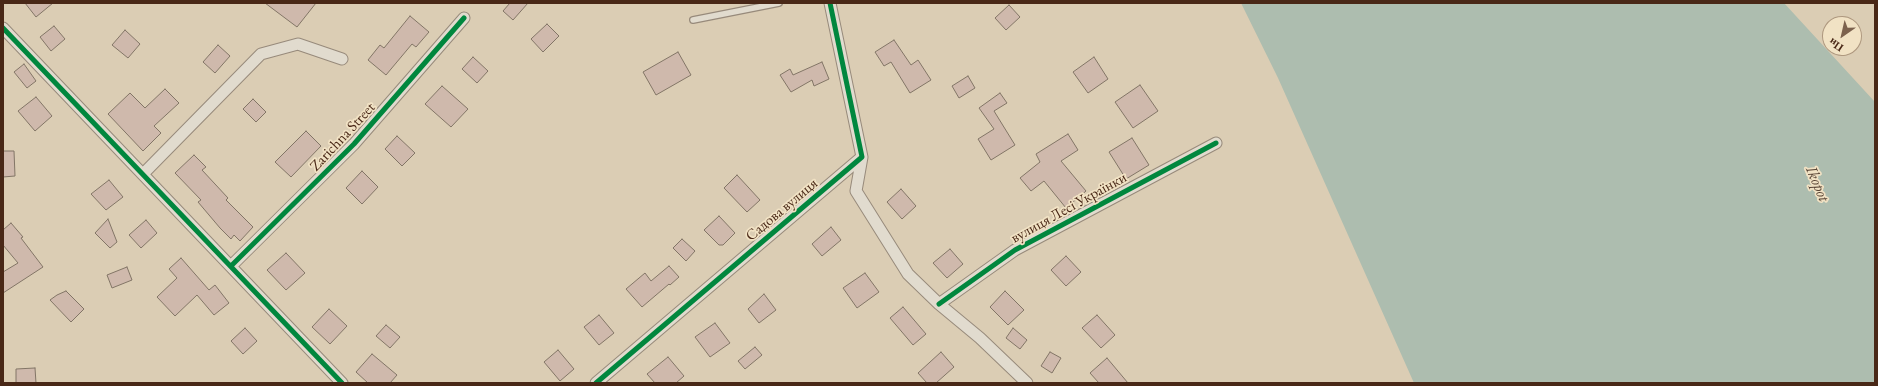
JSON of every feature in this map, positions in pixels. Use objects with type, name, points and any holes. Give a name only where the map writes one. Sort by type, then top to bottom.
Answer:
[{"type":"street","points":[[830,3],[862,157],[856,191],[908,274],[939,304],[980,338],[1027,383]]},
{"type":"street","name":"Zarichna Street","points":[[231,266],[354,144],[464,18]]},
{"type":"street","points":[[3,28],[342,383]]},
{"type":"street","points":[[143,174],[261,54],[298,44],[342,59]]},
{"type":"street","name":"вулиця Лесі Українки","points":[[939,304],[1015,250],[1216,143]]},
{"type":"street","name":"Садова вулиця","points":[[596,383],[862,157]]},
{"type":"lane","points":[[694,20],[779,3]]},
{"type":"water","name":"Ikopot","points":[[1241,3],[1784,3],[1822,44],[1822,56],[1833,56],[1875,102],[1875,383],[1414,383],[1278,78]]},
{"type":"building","points":[[25,3],[53,3],[36,17]]},
{"type":"building","points":[[265,3],[316,3],[297,27]]},
{"type":"building","points":[[510,3],[528,3],[513,20],[503,11]]},
{"type":"building","points":[[1009,5],[1020,17],[1006,30],[995,18]]},
{"type":"building","points":[[410,16],[429,32],[416,47],[412,44],[386,75],[368,60],[380,45],[384,48]]},
{"type":"building","points":[[547,24],[559,36],[543,52],[531,39]]},
{"type":"building","points":[[54,26],[65,39],[51,51],[40,37]]},
{"type":"building","points":[[125,30],[140,44],[128,58],[112,45]]},
{"type":"building","points":[[894,40],[911,65],[918,60],[931,80],[910,93],[891,62],[884,66],[875,52]]},
{"type":"building","points":[[218,45],[230,56],[215,73],[203,62]]},
{"type":"building","points":[[678,52],[691,75],[656,95],[643,72]]},
{"type":"building","points":[[473,57],[488,71],[477,83],[462,69]]},
{"type":"building","points":[[1094,57],[1108,79],[1088,93],[1073,72]]},
{"type":"building","points":[[822,62],[829,79],[814,86],[812,80],[791,92],[780,75],[790,69],[793,75]]},
{"type":"building","points":[[24,64],[36,81],[27,88],[14,72]]},
{"type":"building","points":[[968,76],[975,88],[959,98],[952,86]]},
{"type":"building","points":[[1140,85],[1158,111],[1133,128],[1115,102]]},
{"type":"building","points":[[442,86],[468,109],[451,127],[425,104]]},
{"type":"building","points":[[165,89],[179,103],[154,126],[161,133],[143,151],[108,114],[130,93],[145,108]]},
{"type":"building","points":[[1000,93],[1007,103],[994,111],[1015,145],[991,160],[978,139],[994,129],[979,108]]},
{"type":"building","points":[[36,97],[52,116],[35,131],[18,111]]},
{"type":"building","points":[[253,99],[266,112],[256,122],[243,109]]},
{"type":"building","points":[[306,131],[321,146],[291,177],[275,162]]},
{"type":"building","points":[[1068,134],[1078,150],[1061,161],[1086,191],[1066,208],[1044,181],[1031,191],[1020,178],[1040,162],[1036,154]]},
{"type":"building","points":[[397,136],[415,153],[402,166],[385,149]]},
{"type":"building","points":[[1132,138],[1149,165],[1126,179],[1109,152]]},
{"type":"building","points":[[3,151],[14,151],[15,176],[3,177]]},
{"type":"building","points":[[194,155],[206,167],[202,170],[228,198],[226,200],[253,227],[240,241],[234,235],[231,239],[220,228],[198,202],[201,200],[175,173]]},
{"type":"building","points":[[362,171],[378,187],[362,204],[346,188]]},
{"type":"building","points":[[737,175],[760,200],[747,212],[724,188]]},
{"type":"building","points":[[109,180],[123,197],[106,210],[91,194]]},
{"type":"building","points":[[901,189],[916,206],[902,219],[887,202]]},
{"type":"building","points":[[719,216],[735,233],[723,245],[719,245],[704,230]]},
{"type":"building","points":[[108,219],[117,242],[110,248],[95,233]]},
{"type":"building","points":[[146,220],[157,233],[141,248],[129,235]]},
{"type":"building","points":[[11,223],[23,237],[21,238],[43,267],[3,293],[3,272],[18,263],[3,245],[3,230]]},
{"type":"building","points":[[831,227],[841,240],[822,256],[812,244]]},
{"type":"building","points":[[682,239],[695,251],[686,261],[673,248]]},
{"type":"building","points":[[950,249],[963,264],[947,278],[933,263]]},
{"type":"building","points":[[286,253],[305,273],[286,290],[267,270]]},
{"type":"building","points":[[1066,256],[1081,272],[1066,286],[1051,270]]},
{"type":"building","points":[[181,258],[209,290],[215,285],[229,303],[214,315],[197,295],[175,316],[157,297],[177,278],[169,269]]},
{"type":"building","points":[[669,266],[679,277],[642,307],[626,289],[645,273],[651,281]]},
{"type":"building","points":[[127,267],[132,280],[112,288],[107,275]]},
{"type":"building","points":[[865,273],[879,292],[857,308],[843,288]]},
{"type":"building","points":[[66,291],[84,309],[71,322],[50,300]]},
{"type":"building","points":[[1005,291],[1024,310],[1008,325],[990,307]]},
{"type":"building","points":[[764,294],[776,310],[759,323],[748,309]]},
{"type":"building","points":[[903,307],[926,334],[913,345],[890,318]]},
{"type":"building","points":[[329,309],[347,326],[330,344],[312,327]]},
{"type":"building","points":[[599,315],[614,333],[599,345],[584,327]]},
{"type":"building","points":[[1097,315],[1115,335],[1101,348],[1082,328]]},
{"type":"building","points":[[715,323],[730,343],[710,357],[695,337]]},
{"type":"building","points":[[386,325],[400,337],[390,348],[376,336]]},
{"type":"building","points":[[245,328],[257,341],[243,354],[231,341]]},
{"type":"building","points":[[1013,328],[1027,340],[1020,349],[1006,338]]},
{"type":"building","points":[[755,347],[762,355],[745,369],[738,361]]},
{"type":"building","points":[[558,350],[574,369],[560,381],[544,362]]},
{"type":"building","points":[[941,352],[954,367],[936,383],[927,383],[918,373]]},
{"type":"building","points":[[1050,352],[1061,358],[1052,373],[1041,366]]},
{"type":"building","points":[[372,354],[397,375],[390,383],[368,383],[356,372]]},
{"type":"building","points":[[668,357],[684,376],[676,383],[655,383],[647,374]]},
{"type":"building","points":[[1107,358],[1128,383],[1099,383],[1090,373]]},
{"type":"building","points":[[35,368],[36,383],[16,383],[16,369]]},
{"type":"cycle path","points":[[596,383],[862,157],[830,3]]},
{"type":"cycle path","points":[[231,266],[354,144],[464,18]]},
{"type":"cycle path","points":[[3,28],[342,383]]},
{"type":"cycle path","points":[[939,304],[1015,250],[1216,143]]}]
